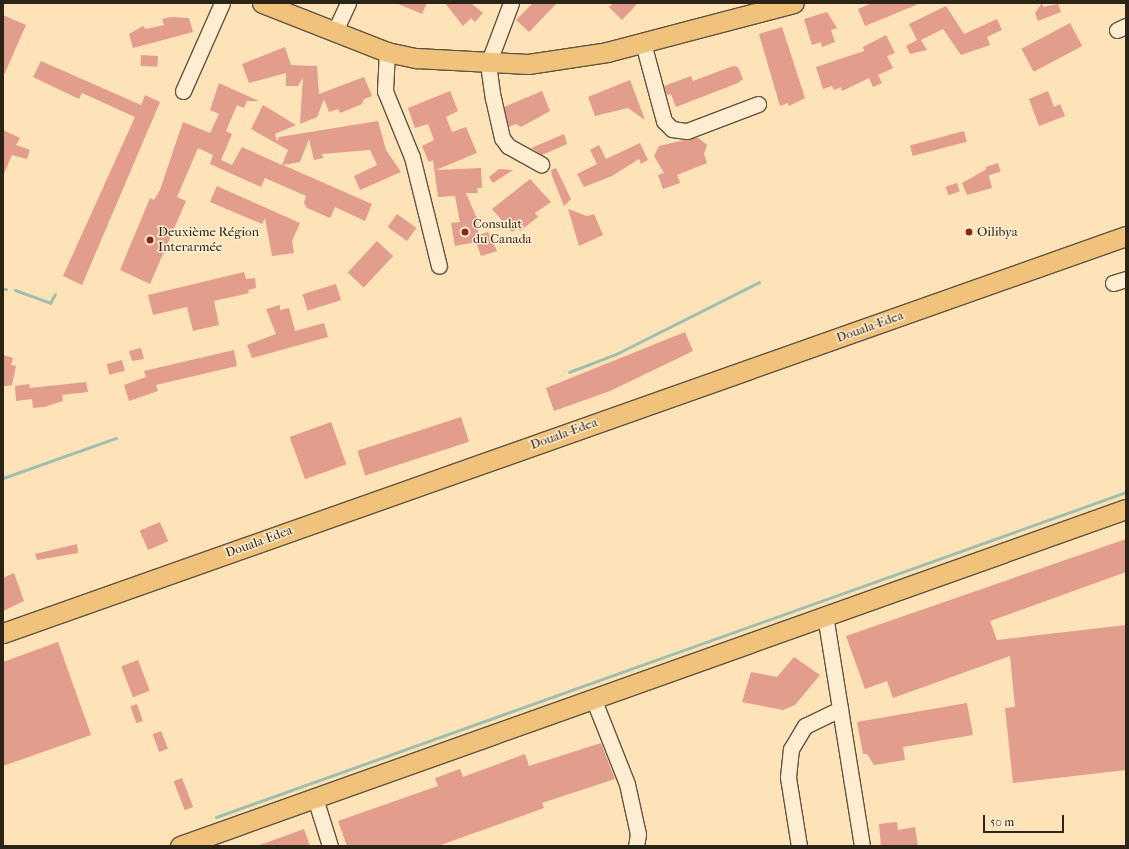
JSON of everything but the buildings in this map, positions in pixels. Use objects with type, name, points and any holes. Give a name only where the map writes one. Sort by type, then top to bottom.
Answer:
[{"type":"main road","points":[[262,3],[334,33],[387,52],[488,64],[571,59],[643,43],[794,3]]},
{"type":"main road","name":"Douala-Edea","points":[[3,633],[1126,236]]},
{"type":"main road","points":[[180,846],[1126,509]]},
{"type":"street","points":[[183,91],[222,3]]},
{"type":"street","points":[[334,33],[348,3]]},
{"type":"street","points":[[511,3],[488,64],[502,138],[517,153],[540,164]]},
{"type":"street","points":[[643,43],[664,121],[672,129],[686,131],[758,104]]},
{"type":"street","points":[[387,52],[385,91],[412,157],[439,266]]},
{"type":"street","points":[[825,615],[862,846]]},
{"type":"street","points":[[593,698],[627,784],[638,834],[636,846]]},
{"type":"street","points":[[799,846],[788,777],[791,749],[806,726],[840,709]]},
{"type":"street","points":[[315,798],[330,846]]},
{"type":"waterway","points":[[569,372],[616,354],[759,282]]},
{"type":"waterway","points":[[15,290],[50,303],[55,294]]},
{"type":"waterway","points":[[3,478],[116,438]]},
{"type":"waterway","points":[[216,817],[1126,492]]},
{"type":"place","name":"Consulat du Canada","points":[[465,232]]},
{"type":"place","name":"Oilibya","points":[[969,232]]},
{"type":"place","name":"Deuxième Région Interarmée","points":[[150,240]]}]
